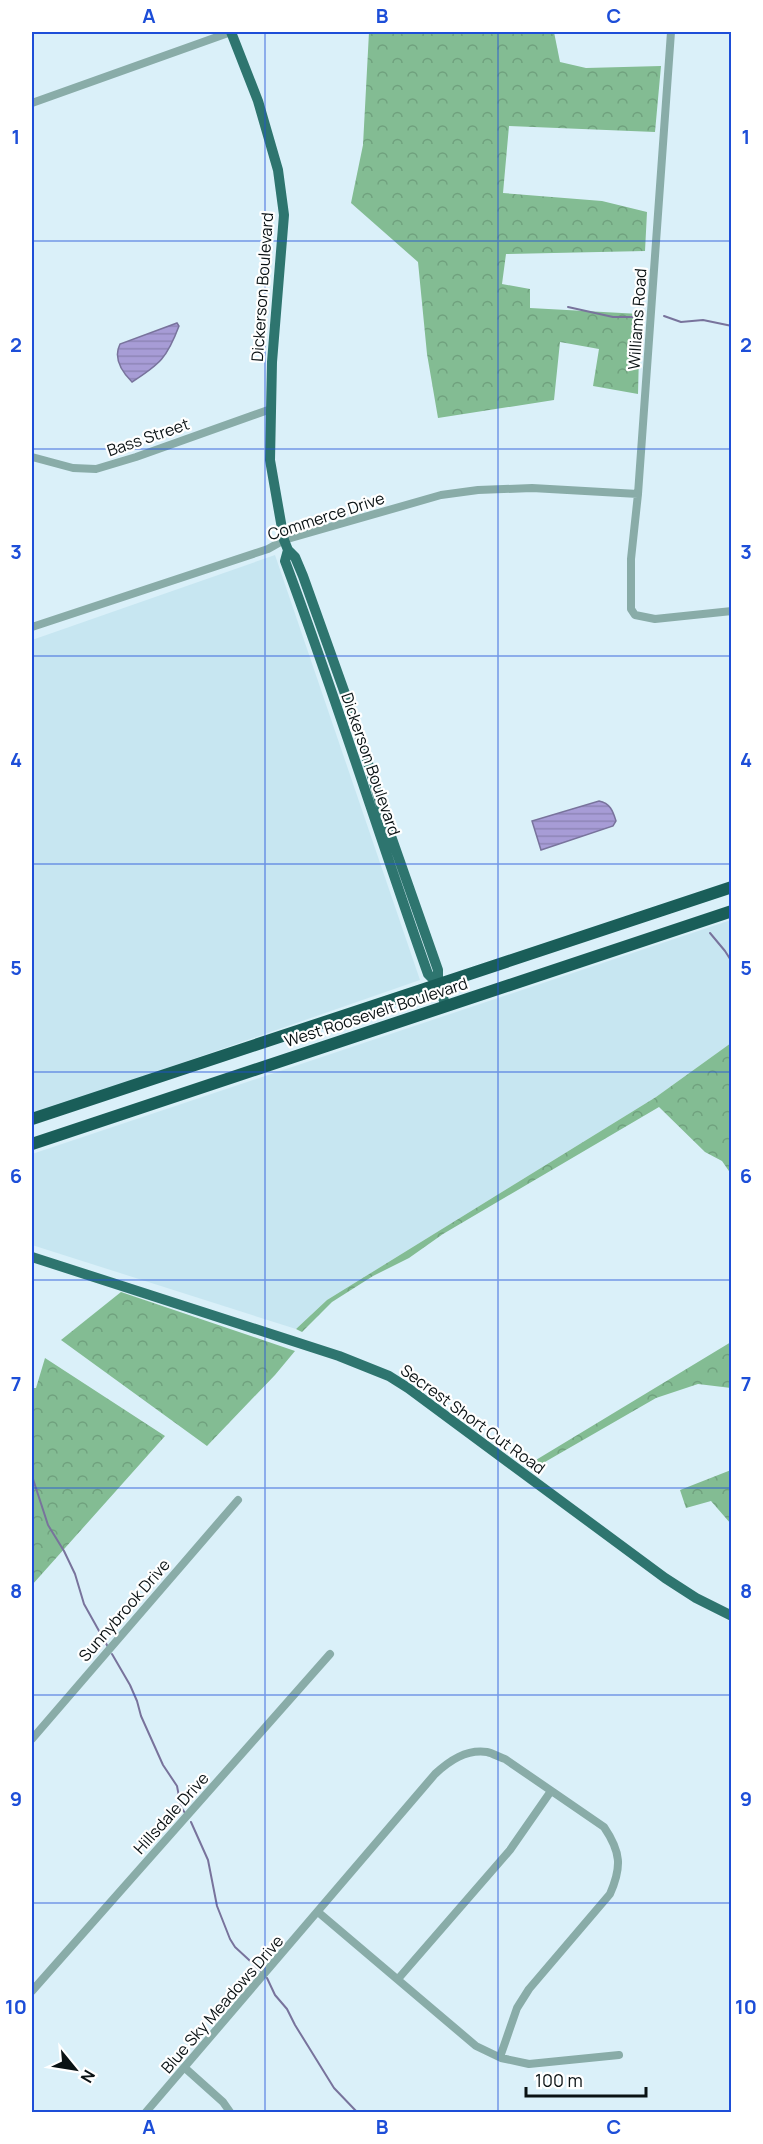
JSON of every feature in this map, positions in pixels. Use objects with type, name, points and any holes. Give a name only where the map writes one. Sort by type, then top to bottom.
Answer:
[{"type":"highway","name":"West Roosevelt Boulevard","points":[[32,1119],[732,887]]},
{"type":"highway","name":"West Roosevelt Boulevard","points":[[32,1144],[732,909]]},
{"type":"main road","name":"Dickerson Boulevard","points":[[231,32],[258,101],[278,170],[284,215],[271,409],[270,460],[286,545],[285,561],[428,974],[438,984]]},
{"type":"main road","name":"Dickerson Boulevard","points":[[286,545],[295,557],[303,576],[358,730],[385,819],[438,970],[438,984],[446,1006]]},
{"type":"main road","points":[[359,775],[366,783],[379,817],[385,819]]},
{"type":"main road","name":"Secrest Short Cut Road","points":[[32,1257],[339,1356],[389,1376],[665,1578],[732,1616]]},
{"type":"street","points":[[32,103],[231,32]]},
{"type":"street","name":"Williams Road","points":[[671,32],[638,494],[631,559],[631,609],[635,615],[656,619],[732,611]]},
{"type":"street","name":"Bass Street","points":[[32,457],[73,468],[96,469],[271,409]]},
{"type":"street","name":"Commerce Drive","points":[[32,627],[441,495],[532,488],[638,494]]},
{"type":"street","name":"Sunnybrook Drive","points":[[32,1739],[238,1500]]},
{"type":"street","name":"Hillsdale Drive","points":[[32,1991],[330,1654]]},
{"type":"street","name":"Blue Sky Meadows Drive","points":[[146,2112],[435,1774],[450,1760],[465,1754],[486,1752],[505,1759],[604,1827],[615,1843],[618,1860],[617,1878],[610,1894],[529,1989],[517,2008],[500,2057]]},
{"type":"street","points":[[398,1980],[510,1850],[551,1791]]},
{"type":"street","points":[[318,1912],[477,2046],[500,2057],[529,2064],[619,2055]]},
{"type":"street","points":[[185,2068],[224,2102],[231,2112]]},
{"type":"shaded area","points":[[177,323],[179,326],[175,337],[162,359],[132,382],[118,360],[120,344]]},
{"type":"shaded area","points":[[275,555],[420,980],[32,1115],[32,640]]},
{"type":"shaded area","points":[[599,801],[606,804],[612,811],[616,821],[613,826],[541,850],[532,821]]},
{"type":"shaded area","points":[[731,920],[731,1043],[656,1097],[327,1300],[296,1329],[32,1245],[32,1154]]},
{"type":"green space","points":[[369,32],[554,32],[560,62],[586,68],[661,66],[655,132],[509,126],[503,193],[602,201],[647,212],[645,251],[506,254],[502,284],[530,289],[530,308],[640,314],[638,394],[593,386],[599,349],[560,342],[554,400],[438,418],[427,354],[418,262],[351,203],[363,145]]},
{"type":"green space","points":[[731,1043],[731,1174],[722,1161],[705,1152],[659,1107],[443,1234],[409,1258],[373,1276],[332,1302],[302,1332],[296,1329],[327,1300],[656,1097]]},
{"type":"green space","points":[[121,1292],[295,1351],[207,1446],[61,1340]]},
{"type":"green space","points":[[731,1342],[731,1388],[698,1384],[656,1398],[531,1470],[526,1466]]},
{"type":"green space","points":[[45,1358],[165,1436],[32,1585],[32,1388],[36,1388]]},
{"type":"green space","points":[[731,1470],[731,1524],[711,1501],[686,1508],[680,1490]]},
{"type":"waterway","points":[[568,307],[613,317],[643,317]]},
{"type":"waterway","points":[[664,316],[681,322],[703,320],[732,326]]},
{"type":"waterway","points":[[710,933],[732,962]]},
{"type":"waterway","points":[[32,1476],[48,1525],[64,1551],[75,1574],[84,1604],[108,1647]]},
{"type":"waterway","points":[[112,1654],[130,1685],[163,1765],[177,1786],[181,1807],[185,1813]]},
{"type":"waterway","points":[[191,1822],[208,1860],[217,1906],[230,1939],[235,1947],[261,1971]]},
{"type":"waterway","points":[[267,1978],[275,1995],[287,2009],[334,2088],[357,2112]]}]
